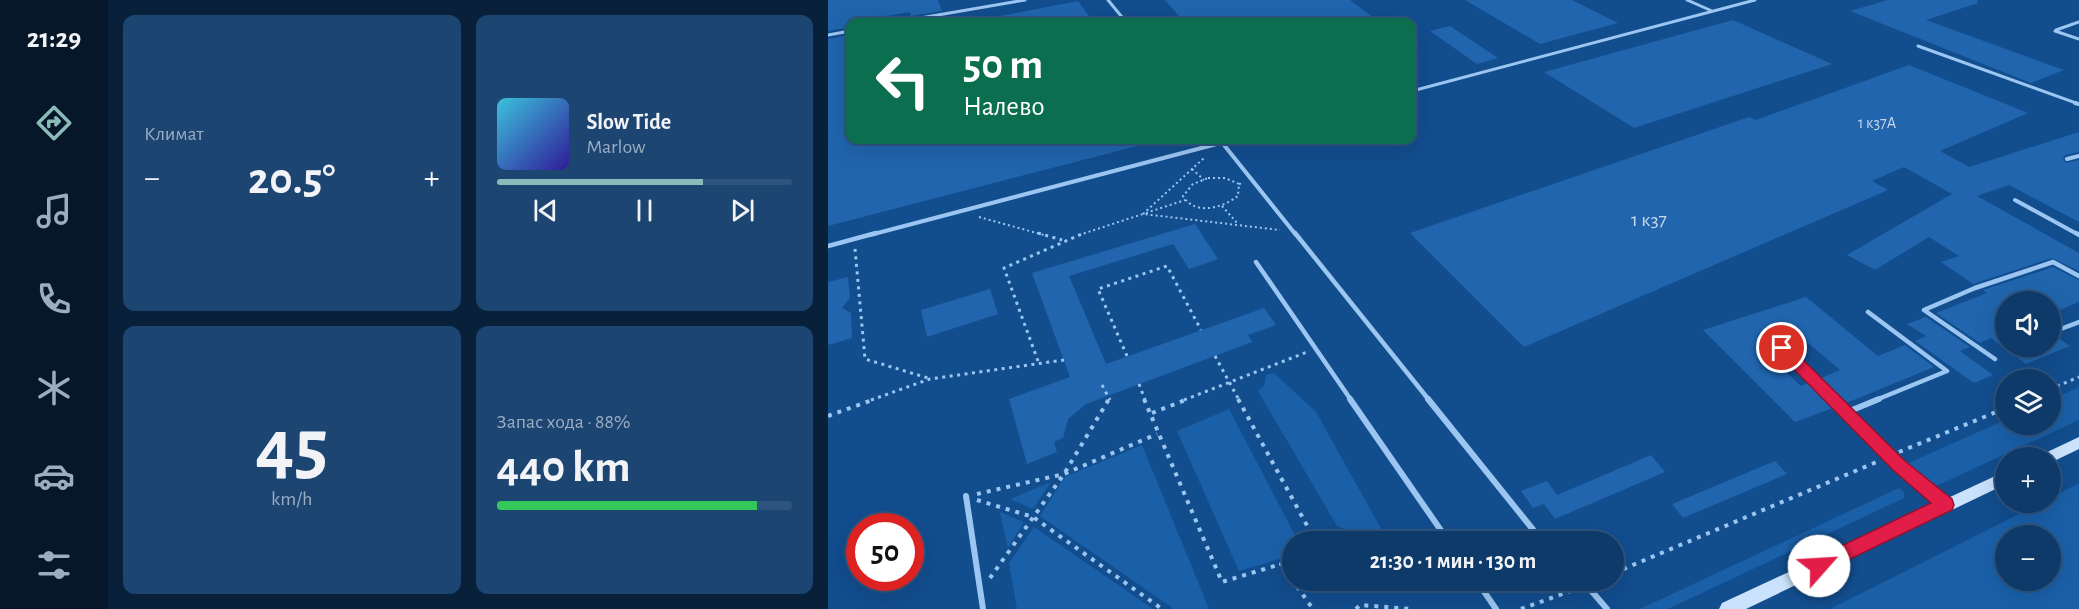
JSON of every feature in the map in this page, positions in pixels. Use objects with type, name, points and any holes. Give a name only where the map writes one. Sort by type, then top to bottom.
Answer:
[{"type":"main road","points":[[2061,452],[2079,443]]},
{"type":"main road","points":[[1728,609],[1995,482]]},
{"type":"lane","points":[[920,18],[1025,0]]},
{"type":"lane","points":[[1108,0],[1123,18]]},
{"type":"lane","points":[[1687,0],[1712,11]]},
{"type":"lane","points":[[1416,91],[1755,0]]},
{"type":"lane","points":[[2079,22],[2055,31],[2079,39]]},
{"type":"lane","points":[[828,35],[846,32]]},
{"type":"lane","points":[[1918,46],[2079,104]]},
{"type":"lane","points":[[828,246],[1210,144]]},
{"type":"lane","points":[[1223,144],[1534,531]]},
{"type":"lane","points":[[2067,159],[2079,156]]},
{"type":"lane","points":[[2015,200],[2079,235]]},
{"type":"lane","points":[[1256,262],[1441,531]]},
{"type":"lane","points":[[1995,359],[1924,310],[1975,288],[2053,262],[2079,276]]},
{"type":"lane","points":[[1845,413],[1947,370],[1868,312]]},
{"type":"lane","points":[[2061,329],[2079,322]]},
{"type":"lane","points":[[1782,348],[1890,457],[1946,505]]},
{"type":"lane","points":[[966,496],[983,609]]},
{"type":"lane","points":[[1484,591],[1496,609]]},
{"type":"lane","points":[[1592,591],[1607,609]]},
{"type":"path","points":[[1143,214],[1218,144]]},
{"type":"path","points":[[1192,169],[1204,180]]},
{"type":"path","points":[[1224,178],[1239,184],[1238,196],[1222,206],[1195,207],[1185,200],[1185,191],[1204,180],[1224,178]]},
{"type":"path","points":[[1038,362],[1004,268],[1064,240],[1185,200]]},
{"type":"path","points":[[1222,206],[1239,225]]},
{"type":"path","points":[[960,211],[1064,240]]},
{"type":"path","points":[[1143,214],[1294,232]]},
{"type":"path","points":[[854,239],[865,359],[930,379]]},
{"type":"path","points":[[1127,356],[1098,289],[1167,266],[1201,330]]},
{"type":"path","points":[[1152,413],[1316,349]]},
{"type":"path","points":[[1215,356],[1310,531]]},
{"type":"path","points":[[828,416],[930,379],[1064,360]]},
{"type":"path","points":[[2061,383],[2079,376]]},
{"type":"path","points":[[1139,384],[1152,413],[1157,434],[1222,582],[1281,564],[1313,609]]},
{"type":"path","points":[[981,592],[1064,474],[1110,400],[1102,385]]},
{"type":"path","points":[[1624,569],[1995,413]]},
{"type":"path","points":[[966,496],[1064,474],[1157,434]]},
{"type":"path","points":[[966,496],[1033,517],[1162,609]]},
{"type":"path","points":[[1521,609],[1565,591]]},
{"type":"path","points":[[1356,609],[1360,605],[1412,609]]},
{"type":"shaded area","points":[[1274,373],[1316,412],[1382,531],[1349,531],[1337,526],[1258,391],[1264,386],[1266,375]]},
{"type":"shaded area","points":[[2079,387],[2079,420],[2061,428],[2061,395]]},
{"type":"shaded area","points":[[1229,409],[1293,531],[1282,531],[1282,558],[1239,571],[1177,431]]},
{"type":"shaded area","points":[[1995,424],[1995,435],[2047,435],[2021,447],[1995,447],[1995,459],[1934,487],[1904,465]]},
{"type":"shaded area","points":[[1142,445],[1209,609],[1174,609],[1040,516],[1065,477]]},
{"type":"shaded area","points":[[1051,482],[1033,509],[1010,499]]},
{"type":"shaded area","points":[[2079,483],[2079,609],[1830,609],[1995,526],[1995,591],[2061,591],[2061,525],[1997,525],[2021,513],[2061,513],[2061,493]]},
{"type":"shaded area","points":[[1899,488],[1904,492],[1904,498],[1668,609],[1640,609]]},
{"type":"shaded area","points":[[1000,512],[1024,522],[1008,548]]},
{"type":"shaded area","points":[[1034,527],[1153,609],[1017,609],[1009,563]]},
{"type":"building","points":[[828,0],[938,0],[942,11],[911,16],[910,12],[874,18],[846,18],[846,28],[828,31]]},
{"type":"building","points":[[1165,0],[1350,0],[1374,18],[1181,18]]},
{"type":"building","points":[[1465,0],[1572,0],[1618,23],[1540,44]]},
{"type":"building","points":[[1888,0],[1977,0],[1978,3],[1926,20],[2064,70],[2031,83],[1850,11]]},
{"type":"building","points":[[1078,1],[1090,18],[1000,18],[1000,16]]},
{"type":"building","points":[[1733,20],[1832,64],[1634,128],[1544,72]]},
{"type":"building","points":[[1450,26],[1498,58],[1477,64],[1430,31]]},
{"type":"building","points":[[846,36],[846,144],[1145,144],[828,226],[828,39]]},
{"type":"building","points":[[1909,65],[2028,113],[1940,151],[1969,167],[2079,132],[2079,152],[2065,155],[2063,159],[2066,163],[2079,160],[2079,222],[2009,185],[1977,196],[2079,253],[2079,271],[2052,258],[1973,284],[1941,262],[1959,256],[1929,237],[1875,270],[1847,255],[1952,194],[1904,167],[1872,181],[1888,190],[1524,347],[1410,233],[1749,117],[1756,120]]},
{"type":"building","points":[[1195,224],[1218,259],[1189,269],[1173,244],[1069,276],[1106,364],[1264,308],[1276,325],[1248,335],[1252,342],[1086,404],[1068,419],[1063,438],[1054,442],[1057,452],[1027,464],[1009,399],[1070,377],[1032,273]]},
{"type":"building","points":[[2053,267],[2079,280],[2079,302],[2061,309],[2061,291],[1995,291],[1995,341],[1991,338],[1980,343],[1936,313],[1987,293],[1983,290]]},
{"type":"building","points":[[848,277],[850,298],[842,308],[851,313],[852,338],[828,345],[828,282]]},
{"type":"building","points":[[990,289],[998,314],[927,337],[921,310]]},
{"type":"building","points":[[1806,297],[1878,356],[1905,345],[1934,367],[1844,404],[1819,379],[1840,370],[1795,332],[1757,345],[1801,386],[1810,382],[1833,408],[1795,422],[1703,330]]},
{"type":"building","points":[[1926,317],[1970,347],[1960,351],[1993,375],[1974,383],[1915,341],[1926,336],[1907,324]]},
{"type":"building","points":[[2061,340],[2070,346],[2061,350]]},
{"type":"building","points":[[2017,357],[2043,357],[2026,364]]},
{"type":"building","points":[[1651,455],[1665,472],[1555,519],[1544,504],[1533,508],[1521,491],[1547,481],[1557,495]]},
{"type":"building","points":[[1775,461],[1787,474],[1683,518],[1672,504]]},
{"type":"route","points":[[1782,348],[1899,466],[1946,505],[1819,566]]}]
